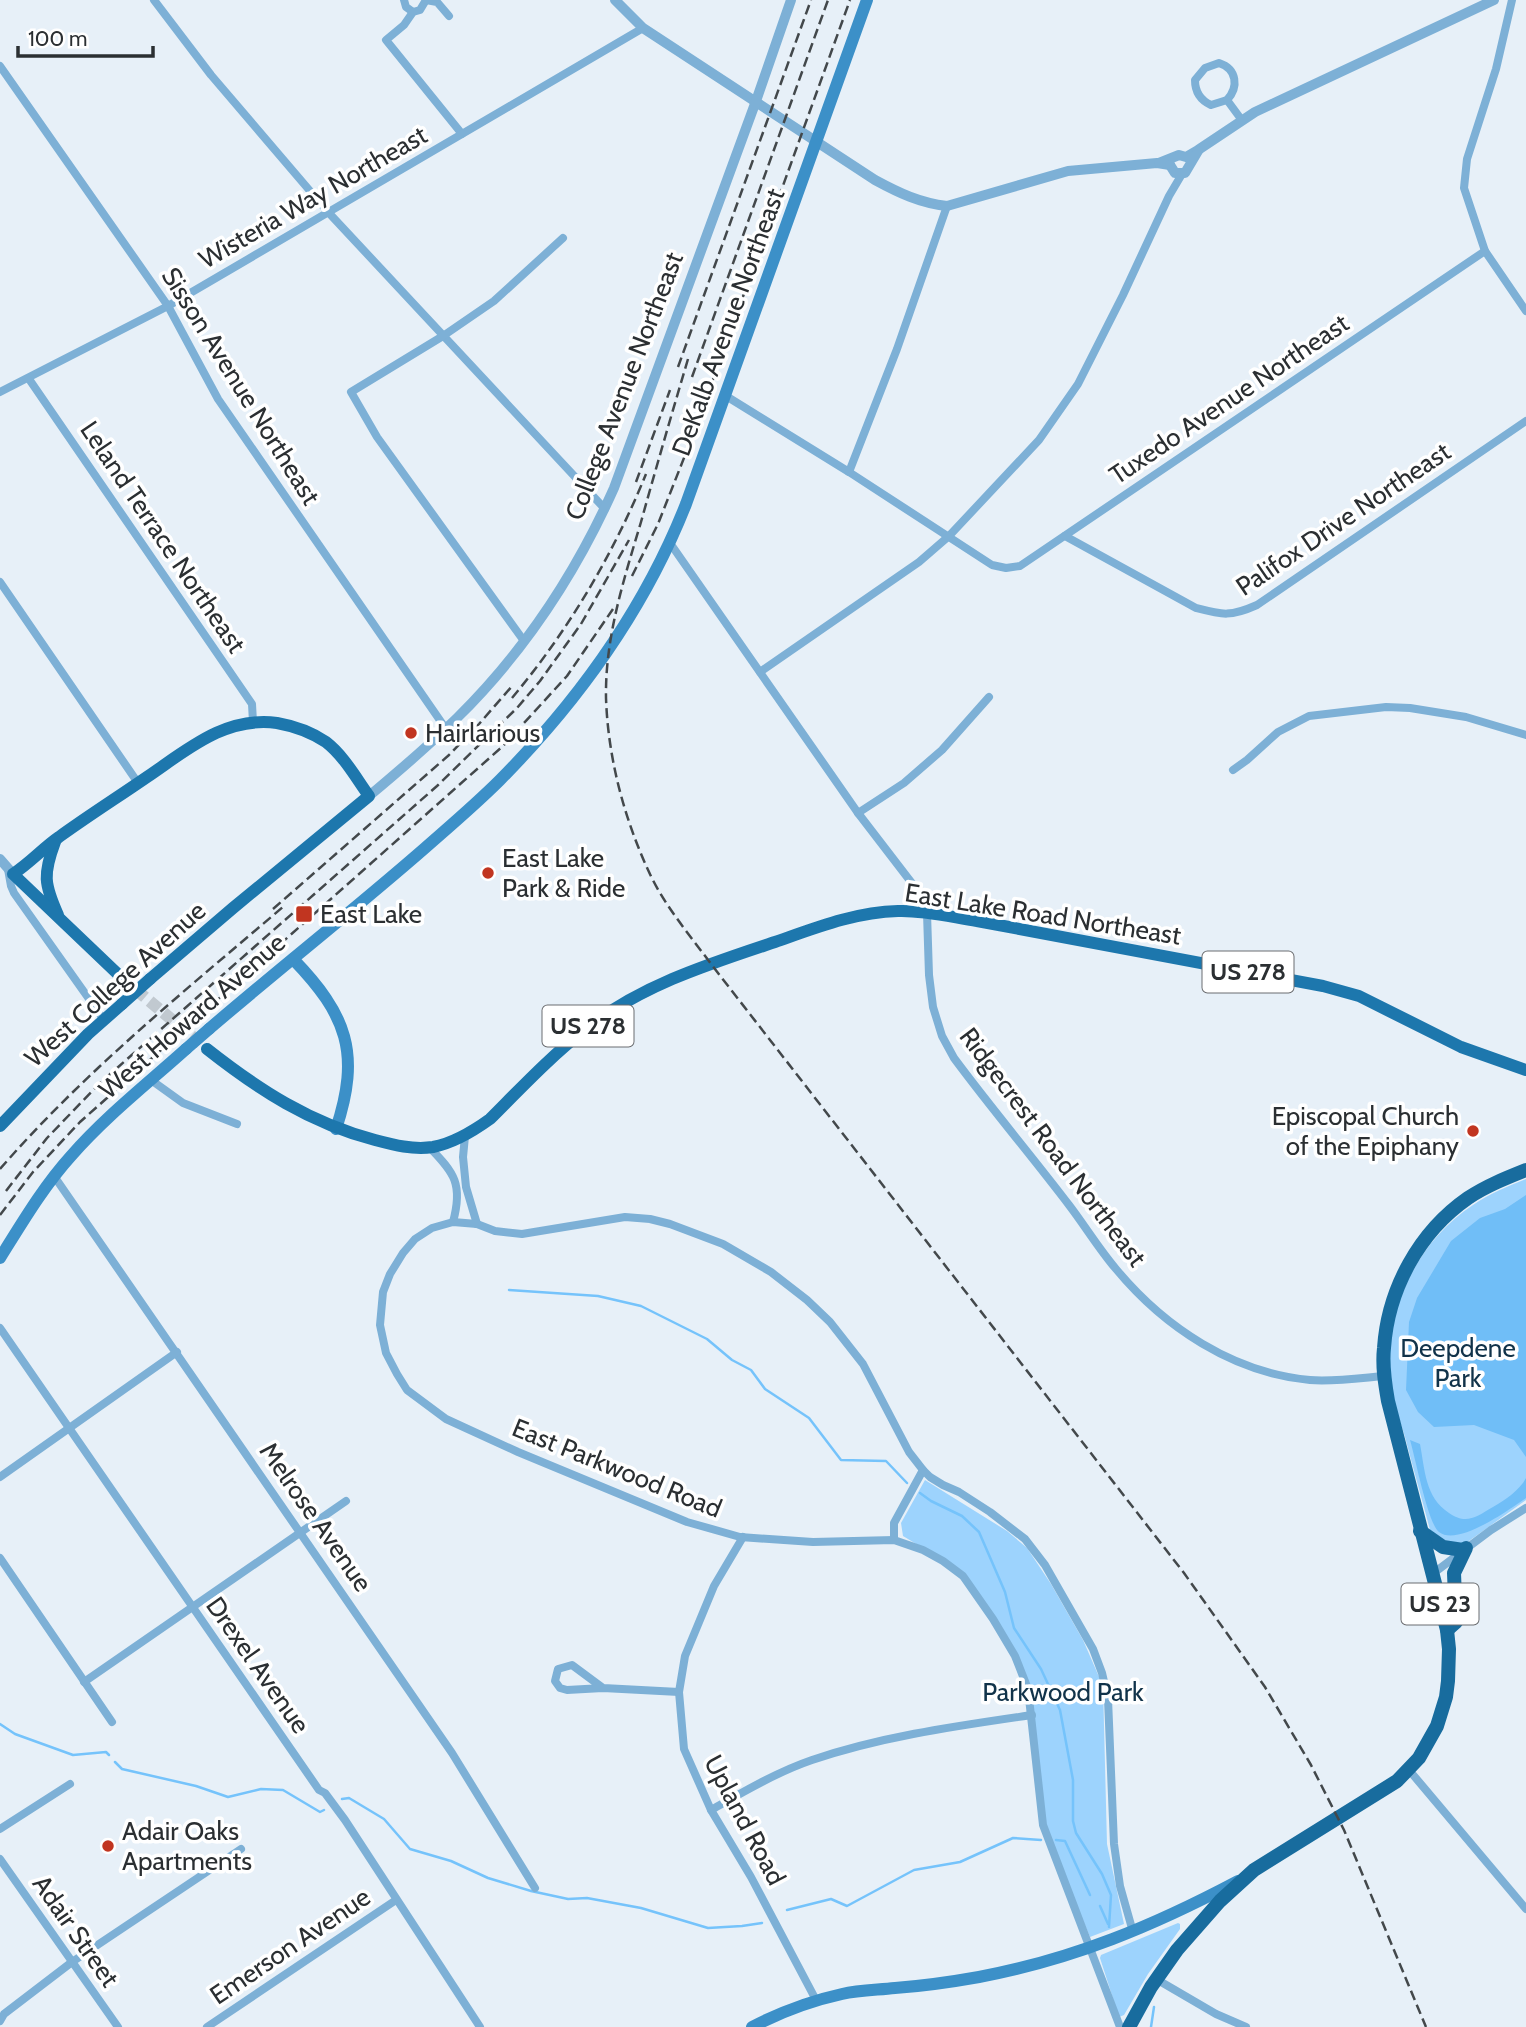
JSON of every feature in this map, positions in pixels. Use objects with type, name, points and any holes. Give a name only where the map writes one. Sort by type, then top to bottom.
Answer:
[{"type":"highway","name":"US 23","points":[[1129,2027],[1156,1979],[1195,1927],[1244,1878],[1397,1781],[1409,1770],[1431,1739],[1446,1697],[1450,1665],[1447,1630],[1393,1426],[1384,1376],[1385,1338],[1394,1295],[1407,1266],[1423,1242],[1468,1199],[1499,1181],[1526,1170]]},
{"type":"highway","points":[[1420,1531],[1443,1547],[1464,1549],[1454,1573],[1456,1622],[1447,1630]]},
{"type":"main road","name":"DeKalb Avenue Northeast","points":[[610,648],[648,587],[670,543],[726,396],[867,0]]},
{"type":"main road","name":"West Howard Avenue","points":[[0,1258],[54,1176],[84,1140],[209,1029],[422,851],[500,780],[561,712],[610,648]]},
{"type":"main road","points":[[122,978],[11,871],[207,737],[223,729],[253,722],[299,728],[320,739],[337,751],[369,796]]},
{"type":"main road","name":"College Avenue Northeast","points":[[233,908],[369,796]]},
{"type":"main road","points":[[57,838],[46,873],[47,891],[60,920]]},
{"type":"main road","name":"West College Avenue","points":[[0,1126],[104,1020],[233,908]]},
{"type":"main road","name":"East Lake Road Northeast","points":[[206,1049],[261,1089],[313,1119],[336,1129],[393,1145],[429,1147],[465,1136],[489,1119],[556,1053],[588,1027],[646,991],[711,964],[852,917],[899,911],[927,913],[1322,986],[1372,1001],[1461,1047],[1526,1070]]},
{"type":"main road","points":[[293,959],[332,1005],[345,1041],[348,1083],[336,1129]]},
{"type":"main road","points":[[752,2027],[782,2012],[816,2000],[850,1993],[977,1978],[1089,1948],[1176,1913],[1244,1878]]},
{"type":"street","points":[[154,0],[211,75],[328,212],[605,509]]},
{"type":"street","points":[[404,0],[406,7],[413,12]]},
{"type":"street","points":[[449,16],[437,2],[426,0],[420,10],[413,12],[404,25],[386,40],[462,134]]},
{"type":"street","points":[[615,0],[643,28],[875,180],[905,196],[929,204],[947,205],[1068,171],[1172,161],[1179,155],[1188,159]]},
{"type":"street","name":"College Avenue Northeast","points":[[369,796],[446,729],[493,680],[548,610],[570,576],[605,509],[619,475],[791,0]]},
{"type":"street","points":[[760,672],[919,562],[950,536],[1038,440],[1078,384],[1169,196],[1182,174],[1188,170],[1188,159],[1241,119],[1494,0]]},
{"type":"street","points":[[1512,0],[1496,69],[1467,159],[1464,188],[1485,251],[1526,311]]},
{"type":"street","name":"Wisteria Way Northeast","points":[[0,392],[168,306],[643,28]]},
{"type":"street","points":[[1219,63],[1228,66],[1233,73],[1235,89],[1227,100],[1211,105],[1203,102],[1195,88],[1195,80],[1205,68],[1219,63]]},
{"type":"street","name":"Sisson Avenue Northeast","points":[[0,66],[168,306],[218,399],[446,729]]},
{"type":"street","points":[[1227,100],[1241,119]]},
{"type":"street","points":[[1172,161],[1175,173],[1182,174]]},
{"type":"street","points":[[849,472],[897,349],[947,205]]},
{"type":"street","points":[[524,641],[377,437],[351,392],[443,336],[494,301],[563,238]]},
{"type":"street","name":"Tuxedo Avenue Northeast","points":[[950,536],[992,565],[1006,568],[1020,566],[1485,251]]},
{"type":"street","name":"Leland Terrace Northeast","points":[[29,379],[252,704],[253,722]]},
{"type":"street","points":[[726,396],[950,536]]},
{"type":"street","name":"Palifox Drive Northeast","points":[[1065,536],[1196,608],[1219,614],[1237,614],[1257,606],[1526,421]]},
{"type":"street","name":"Ridgecrest Road Northeast","points":[[670,543],[858,813],[921,895],[927,913],[933,1007],[942,1036],[954,1058],[1116,1268],[1145,1301],[1171,1322],[1203,1345],[1233,1360],[1267,1371],[1311,1380],[1384,1376]]},
{"type":"street","points":[[0,582],[138,783]]},
{"type":"street","points":[[858,813],[904,783],[942,750],[989,697]]},
{"type":"street","points":[[1233,770],[1278,732],[1310,716],[1386,707],[1409,708],[1466,717],[1526,735]]},
{"type":"street","points":[[0,859],[11,871],[10,886],[17,898],[104,1020]]},
{"type":"street","points":[[151,1080],[183,1103],[237,1124]]},
{"type":"street","points":[[465,1136],[463,1157],[466,1187],[477,1224]]},
{"type":"street","points":[[429,1147],[453,1173],[457,1184],[458,1204],[453,1222],[477,1224],[495,1231],[522,1234],[638,1217],[670,1224],[723,1244],[788,1284],[830,1322],[863,1364],[909,1451],[930,1477],[990,1512],[1025,1539],[1045,1565],[1093,1649],[1102,1674],[1108,1699],[1114,1844],[1120,1886],[1133,1932]]},
{"type":"street","name":"Melrose Avenue","points":[[54,1176],[452,1753],[535,1888]]},
{"type":"street","name":"East Parkwood Road","points":[[453,1222],[432,1228],[415,1238],[396,1262],[383,1292],[380,1325],[386,1353],[407,1390],[446,1419],[507,1448],[687,1522],[743,1537],[813,1542],[894,1540],[923,1550],[963,1576],[976,1592],[1015,1656],[1028,1689],[1043,1825],[1120,2027]]},
{"type":"street","name":"Drexel Avenue","points":[[0,1328],[319,1790],[326,1793],[481,2027]]},
{"type":"street","points":[[0,1477],[177,1352]]},
{"type":"street","points":[[894,1540],[894,1523],[923,1469]]},
{"type":"street","points":[[84,1682],[346,1501]]},
{"type":"street","points":[[1431,1574],[1526,1508]]},
{"type":"street","name":"Upland Road","points":[[743,1537],[714,1586],[685,1656],[679,1692],[684,1749],[711,1810],[751,1877],[816,2000]]},
{"type":"street","points":[[0,1559],[112,1723]]},
{"type":"street","points":[[603,1688],[572,1665],[558,1669],[555,1676],[560,1688],[567,1690],[603,1688],[679,1692]]},
{"type":"street","points":[[711,1810],[809,1761],[852,1748],[923,1731],[1032,1715]]},
{"type":"street","points":[[1409,1770],[1526,1909]]},
{"type":"street","points":[[0,1829],[70,1784]]},
{"type":"street","points":[[0,2021],[4,2014],[72,1962],[241,1849]]},
{"type":"street","name":"Adair Street","points":[[0,1859],[118,2027]]},
{"type":"street","name":"Emerson Avenue","points":[[206,2027],[396,1900]]},
{"type":"street","points":[[1156,1979],[1216,2014],[1246,2027]]},
{"type":"green space","name":"Deepdene Park","points":[[1526,1179],[1526,1500],[1462,1546],[1454,1546],[1430,1530],[1392,1391],[1390,1350],[1393,1325],[1409,1278],[1436,1237],[1453,1220],[1479,1201]]},
{"type":"green space","points":[[1526,1195],[1526,1457],[1514,1440],[1474,1425],[1434,1427],[1418,1412],[1406,1390],[1409,1322],[1417,1298],[1451,1241],[1480,1218],[1505,1209]]},
{"type":"green space","points":[[1410,1440],[1420,1444],[1427,1482],[1435,1499],[1455,1517],[1466,1519],[1481,1514],[1512,1494],[1526,1478],[1526,1498],[1471,1531],[1458,1535],[1439,1532],[1426,1504]]},
{"type":"green space","name":"Parkwood Park","points":[[925,1480],[1007,1531],[1027,1548],[1083,1640],[1103,1686],[1107,1844],[1124,1924],[1090,1937],[1043,1825],[1032,1715],[1012,1655],[966,1574],[903,1536],[901,1523]]},
{"type":"green space","points":[[1178,1923],[1180,1929],[1148,1974],[1124,2015],[1119,2017],[1101,1955]]},
{"type":"waterway","points":[[509,1290],[598,1296],[641,1306],[707,1339],[732,1360],[751,1370],[765,1389],[809,1418],[841,1460],[886,1461],[907,1483]]},
{"type":"waterway","points":[[920,1493],[962,1516],[979,1532],[1005,1592],[1014,1628],[1041,1669],[1060,1710],[1073,1780],[1073,1821],[1076,1833],[1102,1874],[1111,1895],[1109,1927]]},
{"type":"waterway","points":[[0,1724],[15,1734],[73,1755],[106,1752],[109,1755]]},
{"type":"waterway","points":[[115,1762],[122,1769],[196,1786],[228,1797],[261,1789],[283,1790],[320,1812],[324,1810]]},
{"type":"waterway","points":[[342,1799],[349,1798],[384,1819],[410,1849],[451,1861],[488,1878],[531,1891],[568,1899],[587,1898],[641,1908],[708,1928],[762,1923]]},
{"type":"waterway","points":[[787,1910],[831,1899],[847,1906],[914,1870],[960,1862],[1013,1838],[1041,1840]]},
{"type":"waterway","points":[[1056,1840],[1065,1841],[1090,1895]]},
{"type":"waterway","points":[[1100,1906],[1108,1924]]},
{"type":"waterway","points":[[1151,2027],[1154,2007]]},
{"type":"tunnel","points":[[122,978],[207,1049]]},
{"type":"railway","points":[[678,367],[811,0]]},
{"type":"railway","points":[[692,377],[828,0]]},
{"type":"railway","points":[[632,576],[658,524],[693,435],[850,0]]},
{"type":"railway","points":[[688,359],[622,587],[612,631],[607,675],[607,720],[614,765],[625,809],[649,872],[669,908],[711,964],[1184,1573],[1265,1687],[1311,1765],[1344,1830],[1426,2027]]},
{"type":"railway","points":[[636,482],[670,390]]},
{"type":"railway","points":[[512,698],[552,646],[588,591],[619,534],[646,474]]},
{"type":"railway","points":[[6,1191],[47,1138],[100,1083],[437,786],[517,708],[581,624],[629,540]]},
{"type":"railway","points":[[0,1215],[33,1172],[80,1122],[503,746],[567,676],[613,609]]},
{"type":"railway","points":[[273,909],[449,755],[513,685]]},
{"type":"railway","points":[[0,1169],[66,1098],[101,1065],[284,906]]},
{"type":"place","name":"Hairlarious","points":[[411,733]]},
{"type":"place","name":"East Lake Park & Ride","points":[[488,873]]},
{"type":"place","name":"East Lake","points":[[304,914]]},
{"type":"place","name":"Episcopal Church of the Epiphany","points":[[1473,1131]]},
{"type":"place","name":"Adair Oaks Apartments","points":[[108,1846]]}]
